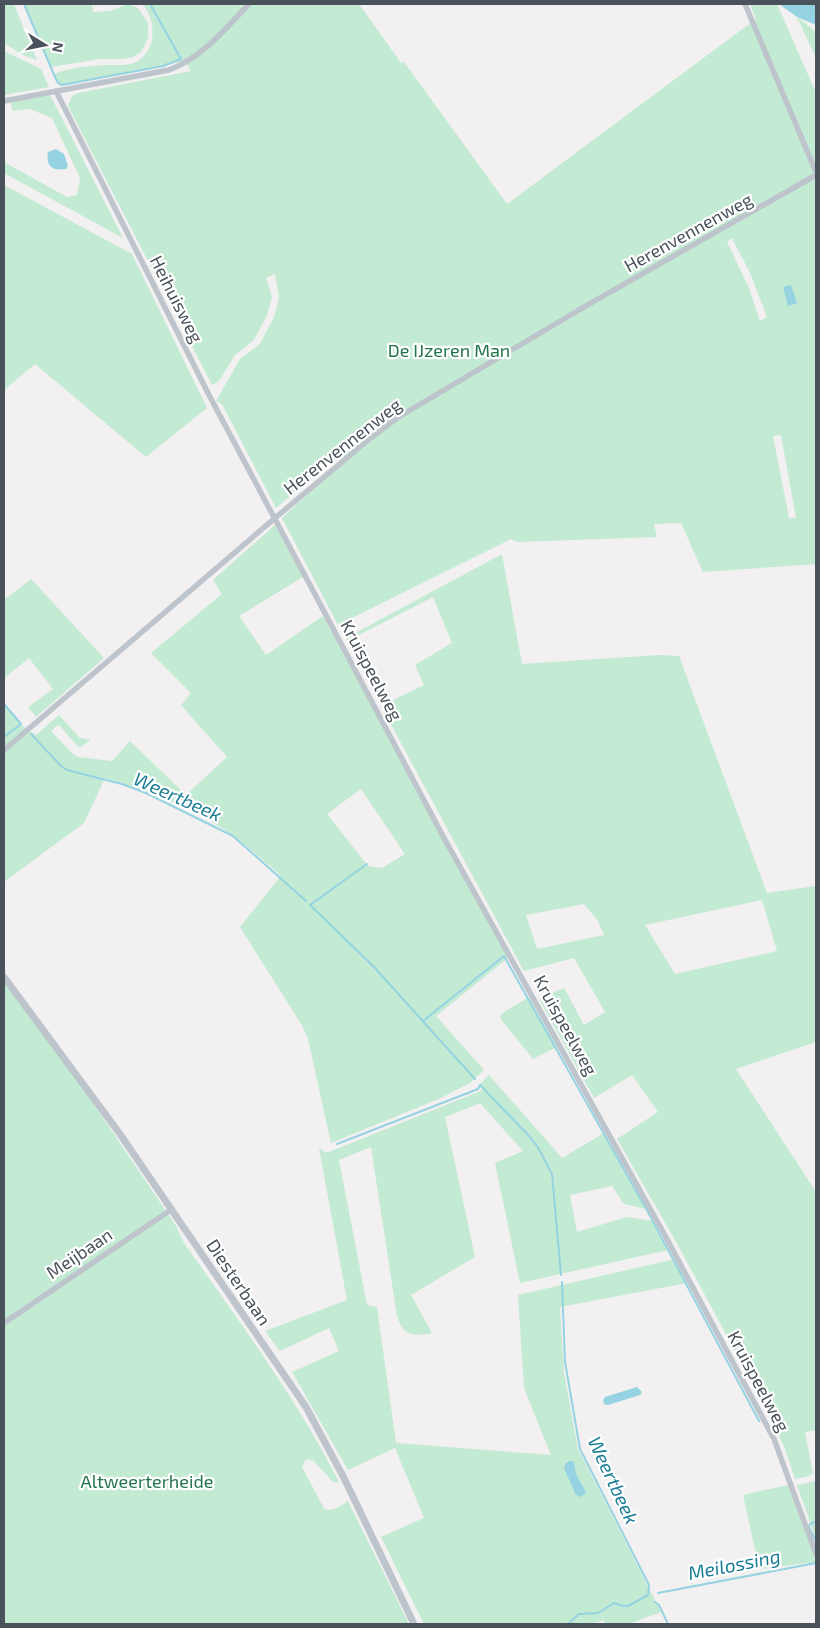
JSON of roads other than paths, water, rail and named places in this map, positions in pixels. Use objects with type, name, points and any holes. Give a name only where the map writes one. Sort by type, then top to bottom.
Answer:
[{"type":"street","points":[[4,101],[169,70],[184,64],[206,48],[249,4]]},
{"type":"street","points":[[745,4],[816,174]]},
{"type":"street","name":"Heihuisweg","points":[[56,91],[209,395],[275,518]]},
{"type":"street","name":"Herenvennenweg","points":[[4,750],[275,518],[397,418],[584,307],[816,174]]},
{"type":"street","name":"Kruispeelweg","points":[[275,518],[444,838],[652,1213],[774,1439],[816,1554]]},
{"type":"street","name":"Diesterbaan","points":[[4,977],[120,1134],[306,1408],[340,1471],[414,1624]]},
{"type":"street","name":"Meijbaan","points":[[4,1323],[172,1209]]},
{"type":"water","points":[[779,4],[816,4],[816,25],[797,17]]},
{"type":"water","points":[[56,149],[64,154],[68,166],[66,169],[53,168],[49,164],[48,152]]},
{"type":"water","points":[[791,285],[797,303],[788,306],[783,287]]},
{"type":"water","points":[[637,1387],[642,1392],[640,1395],[608,1405],[604,1404],[603,1400],[605,1397]]},
{"type":"water","points":[[574,1462],[576,1474],[586,1492],[581,1497],[576,1495],[564,1468],[566,1463]]},
{"type":"waterway","points":[[24,4],[55,77],[58,83],[62,85],[163,66],[181,59],[150,4]]},
{"type":"waterway","name":"Weertbeek","points":[[4,704],[21,724],[4,737]]},
{"type":"waterway","name":"Weertbeek","points":[[31,734],[67,770],[122,784],[146,793],[233,836],[306,901]]},
{"type":"waterway","name":"Weertbeek","points":[[367,864],[310,905],[374,967],[475,1079]]},
{"type":"waterway","points":[[423,1021],[504,956],[649,1214],[759,1421]]},
{"type":"waterway","name":"Weertbeek","points":[[337,1144],[478,1089],[480,1085],[530,1137],[539,1149],[552,1174],[561,1275]]},
{"type":"waterway","name":"Weertbeek","points":[[562,1282],[565,1362],[580,1449],[649,1585],[648,1595],[628,1606],[614,1603],[598,1613],[579,1614],[568,1624]]},
{"type":"waterway","name":"Meilossing","points":[[816,1522],[810,1524],[809,1527],[816,1541]]},
{"type":"waterway","name":"Meilossing","points":[[658,1593],[816,1563]]},
{"type":"waterway","points":[[655,1602],[659,1605],[668,1624]]},
{"type":"park label","name":"De IJzeren Man","points":[[449,350]]},
{"type":"park label","name":"Altweerterheide","points":[[147,1481]]}]
